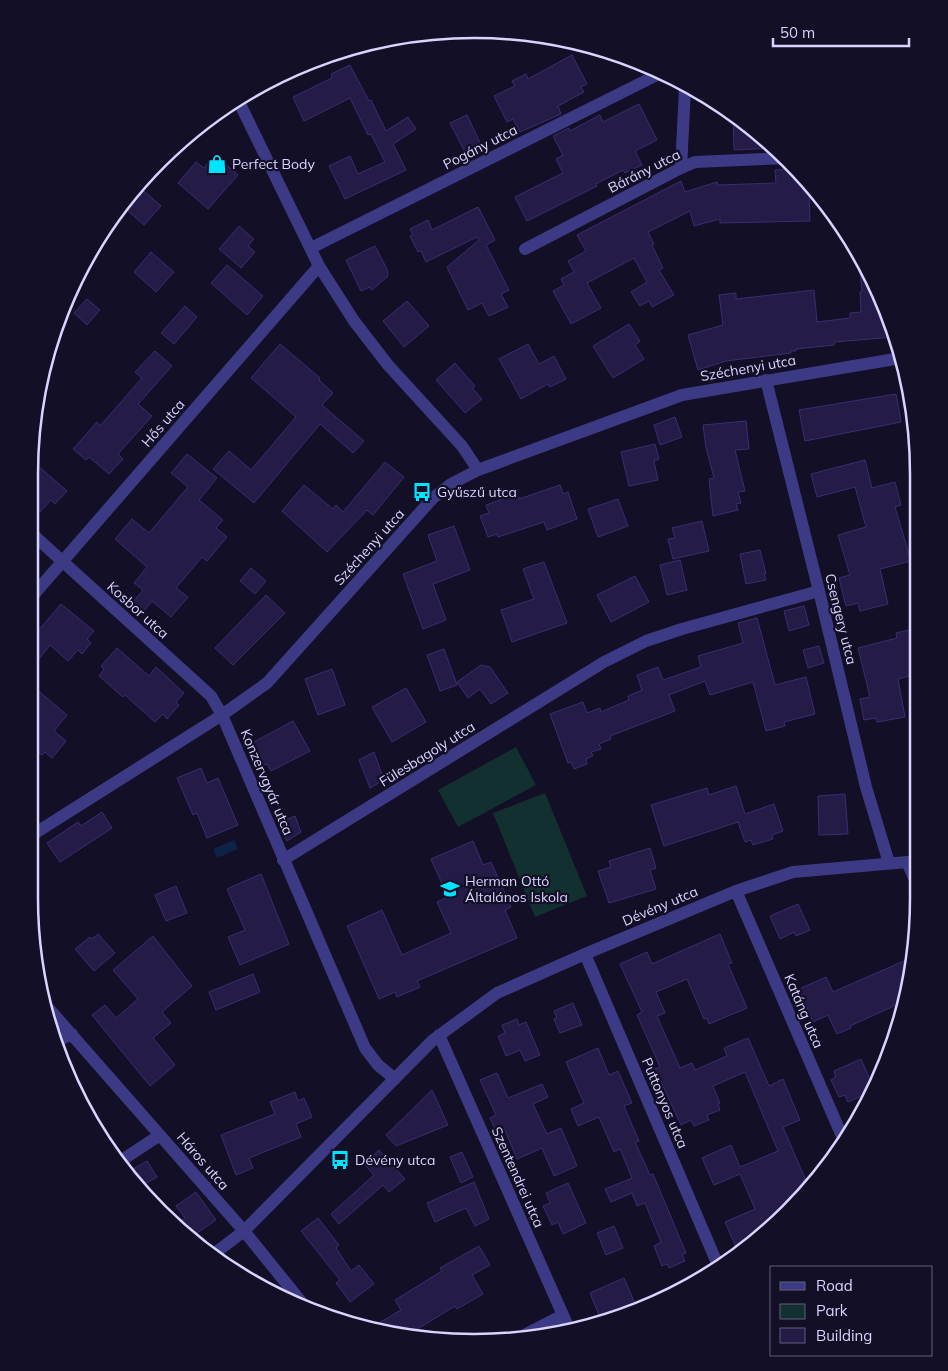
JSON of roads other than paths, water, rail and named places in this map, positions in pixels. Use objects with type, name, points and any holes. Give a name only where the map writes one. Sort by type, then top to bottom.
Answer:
[{"type":"street","name":"Pogány utca","points":[[311,248],[653,77]]},
{"type":"street","points":[[681,168],[685,92]]},
{"type":"street","points":[[241,105],[319,266],[354,321],[382,358],[462,446],[478,470]]},
{"type":"street","name":"Bárány utca","points":[[525,249],[695,162],[776,158]]},
{"type":"street","name":"Hős utca","points":[[38,590],[319,266]]},
{"type":"street","name":"Széchenyi utca","points":[[38,831],[222,715],[267,683],[433,498],[451,484],[478,470],[682,395],[895,359]]},
{"type":"street","name":"Csengery utca","points":[[766,380],[866,787],[889,863]]},
{"type":"street","name":"Kosbor utca","points":[[38,540],[211,696],[222,715]]},
{"type":"street","name":"Fülesbagoly utca","points":[[283,860],[604,662],[646,641],[682,629],[819,591]]},
{"type":"street","name":"Konzervgyár utca","points":[[222,715],[283,860]]},
{"type":"street","points":[[283,860],[365,1048],[378,1064],[395,1079]]},
{"type":"street","name":"Dévény utca","points":[[218,1250],[244,1231],[439,1035],[497,993],[736,890],[793,872],[910,861]]},
{"type":"street","name":"Katáng utca","points":[[736,890],[841,1133]]},
{"type":"street","name":"Puttonyos utca","points":[[585,954],[716,1261]]},
{"type":"street","name":"Háros utca","points":[[53,1014],[244,1231],[297,1295]]},
{"type":"street","points":[[62,1039],[72,1034]]},
{"type":"street","name":"Szentendrei utca","points":[[439,1035],[567,1323]]},
{"type":"street","points":[[125,1158],[160,1135]]},
{"type":"street","points":[[535,1329],[563,1315]]},
{"type":"water","points":[[234,840],[238,849],[217,858],[213,849]]},
{"type":"place","name":"Perfect Body","points":[[217,164]]},
{"type":"place","name":"Gyűszű utca","points":[[422,492]]},
{"type":"place","name":"Herman Ottó Általános Iskola","points":[[450,889]]},
{"type":"place","name":"Dévény utca","points":[[340,1160]]}]
